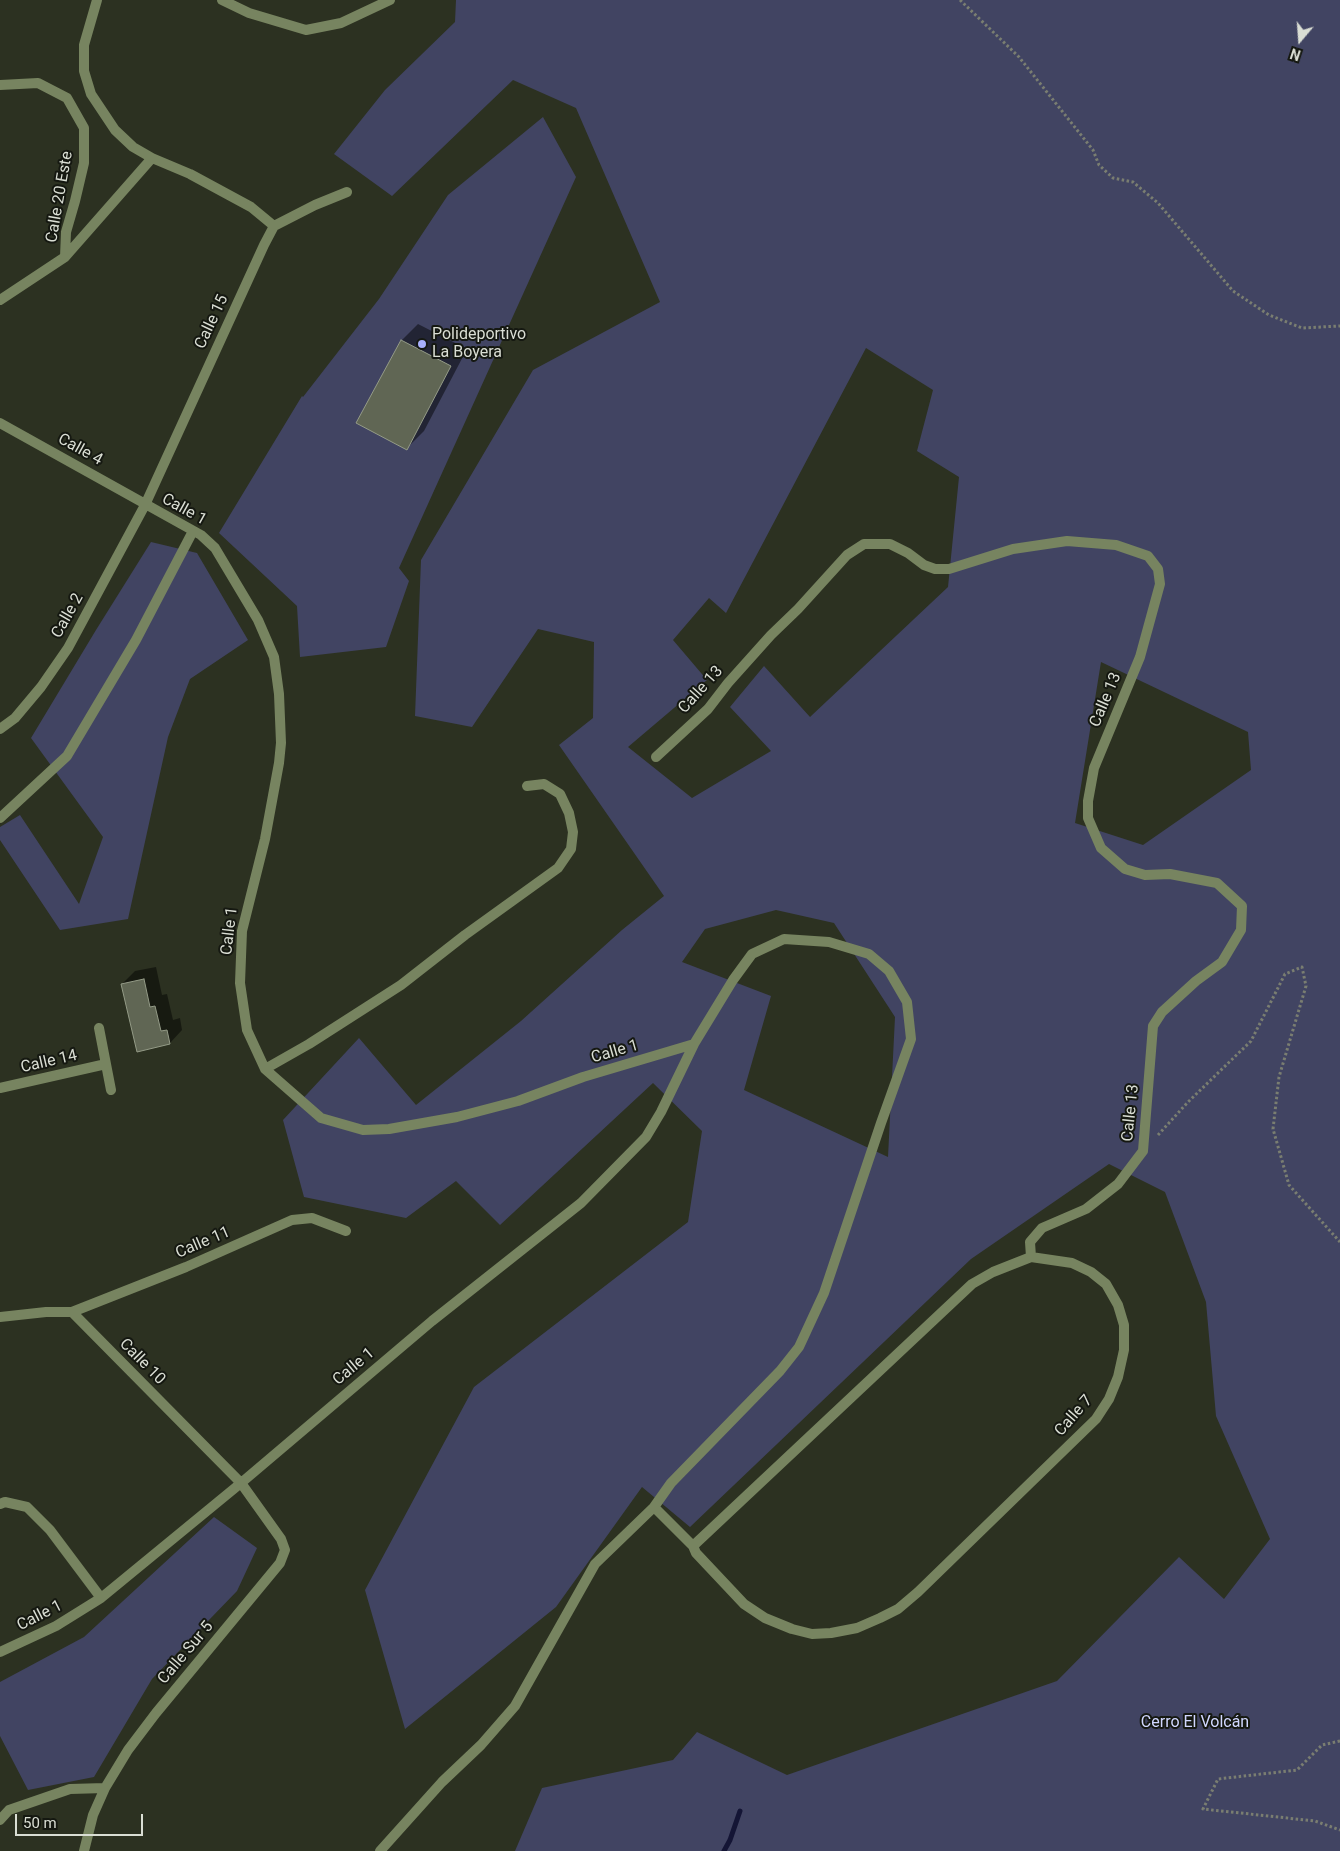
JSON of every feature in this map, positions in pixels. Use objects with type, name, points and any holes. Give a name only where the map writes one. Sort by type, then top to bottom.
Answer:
[{"type":"street","points":[[97,0],[84,45],[84,71],[91,94],[115,130],[133,147],[152,158],[190,174],[251,207],[274,226],[315,205],[348,192]]},
{"type":"street","points":[[222,0],[248,13],[306,30],[341,23],[390,0]]},
{"type":"street","name":"Calle 20 Este","points":[[0,85],[38,83],[67,98],[84,128],[84,163],[66,232],[65,257]]},
{"type":"street","points":[[0,300],[65,257],[152,158]]},
{"type":"street","name":"Calle 15","points":[[144,505],[274,226]]},
{"type":"street","name":"Calle 4","points":[[0,423],[107,482],[144,505]]},
{"type":"street","name":"Calle 1","points":[[144,505],[201,535],[215,548],[258,620],[274,657],[279,694],[281,743],[279,763],[265,839],[242,931],[240,983],[247,1030],[265,1069],[321,1118],[363,1130],[389,1130],[518,1101],[583,1077],[694,1044]]},
{"type":"street","name":"Calle 2","points":[[0,729],[15,718],[42,687],[68,648],[144,505]]},
{"type":"street","points":[[0,818],[67,756],[136,640],[194,532]]},
{"type":"street","name":"Calle 13","points":[[656,757],[708,709],[728,682],[847,555],[864,544],[890,544],[935,569],[949,570],[1013,549],[1067,541],[1116,545],[1148,556],[1158,569],[1160,584],[1140,657],[1094,768],[1088,801],[1088,818],[1101,848],[1125,869],[1145,876],[1170,874],[1217,883],[1242,906],[1241,930],[1222,962],[1196,981],[1162,1012],[1153,1026],[1143,1152],[1118,1184],[1086,1208],[1042,1228],[1030,1242],[1031,1257]]},
{"type":"street","points":[[265,1069],[309,1044],[401,985],[558,868],[571,849],[573,832],[569,813],[560,794],[544,784],[528,786]]},
{"type":"street","points":[[380,1851],[442,1782],[481,1745],[515,1706],[595,1564],[654,1507],[672,1483],[780,1371],[799,1347],[824,1293],[881,1123],[912,1038],[907,1002],[888,970],[869,954],[829,942],[784,940],[752,954],[733,980],[694,1044]]},
{"type":"street","points":[[99,1028],[111,1090]]},
{"type":"street","name":"Calle 1","points":[[0,1652],[56,1626],[101,1598],[241,1483],[432,1321],[581,1203],[646,1137],[661,1112],[694,1044]]},
{"type":"street","name":"Calle 14","points":[[0,1088],[106,1064]]},
{"type":"street","name":"Calle 11","points":[[72,1312],[186,1267],[292,1220],[312,1218],[346,1232]]},
{"type":"street","name":"Calle 7","points":[[654,1507],[693,1546],[696,1553],[744,1604],[765,1618],[792,1629],[812,1634],[831,1633],[857,1628],[880,1618],[904,1603],[1096,1419],[1118,1377],[1124,1350],[1124,1325],[1118,1305],[1106,1284],[1091,1272],[1072,1263],[1031,1257],[993,1272],[972,1284],[693,1546]]},
{"type":"street","points":[[0,1317],[46,1312],[72,1312]]},
{"type":"street","name":"Calle 10","points":[[72,1312],[241,1483]]},
{"type":"street","name":"Calle Sur 5","points":[[84,1851],[93,1815],[105,1788],[128,1750],[156,1713],[280,1563],[285,1550],[281,1539],[241,1483]]},
{"type":"street","points":[[0,1504],[5,1502],[27,1507],[50,1530],[101,1598]]},
{"type":"street","points":[[0,1820],[9,1810],[70,1789],[105,1788]]},
{"type":"path","points":[[960,0],[1019,57],[1093,150],[1099,165],[1113,178],[1133,182],[1158,203],[1233,291],[1269,316],[1302,328],[1340,326]]},
{"type":"path","points":[[1143,1152],[1188,1102],[1251,1041],[1285,974],[1302,967],[1306,986],[1278,1077],[1273,1130],[1289,1185],[1340,1242]]},
{"type":"path","points":[[1340,1740],[1322,1745],[1297,1770],[1218,1779],[1203,1809],[1316,1821],[1340,1830]]},
{"type":"green space","name":"Cerro El Volcán","points":[[456,0],[1340,0],[1340,1851],[515,1851],[542,1788],[673,1760],[697,1732],[787,1775],[1057,1681],[1179,1557],[1224,1599],[1270,1539],[1216,1416],[1206,1302],[1165,1192],[1109,1164],[971,1259],[690,1527],[642,1487],[556,1607],[405,1729],[365,1590],[474,1387],[688,1222],[702,1131],[653,1083],[500,1225],[456,1181],[406,1218],[304,1197],[283,1120],[359,1038],[416,1105],[521,1021],[622,930],[664,896],[559,745],[593,718],[594,642],[538,629],[472,727],[415,716],[421,560],[533,370],[660,302],[576,108],[513,80],[392,196],[334,154],[385,90],[455,22]],"holes":[[[866,348],[933,390],[917,451],[959,477],[948,587],[810,717],[764,666],[730,707],[771,751],[692,798],[628,747],[707,680],[673,640],[709,598],[726,613]],[[1101,662],[1248,732],[1251,770],[1143,845],[1075,823]],[[776,910],[834,923],[895,1017],[888,1157],[744,1090],[771,996],[682,962],[705,929]]]},
{"type":"green space","name":"Polideportivo La Boyera","points":[[543,117],[576,177],[399,568],[409,581],[386,647],[300,657],[297,606],[219,533],[302,396],[379,299],[448,195]]},
{"type":"green space","points":[[151,542],[197,553],[248,640],[190,679],[168,737],[128,919],[60,930],[0,840],[0,827],[20,815],[79,904],[103,837],[31,738]]},
{"type":"green space","points":[[214,1517],[257,1548],[237,1591],[152,1679],[94,1777],[28,1790],[0,1736],[0,1682],[84,1637]]},
{"type":"building","points":[[401,340],[451,366],[407,450],[356,423]]},
{"type":"building","points":[[144,979],[150,1007],[155,1006],[161,1031],[167,1030],[170,1044],[137,1052],[121,984]]},
{"type":"waterway","points":[[724,1851],[740,1811]]},
{"type":"place","name":"Polideportivo La Boyera","points":[[422,344]]}]
